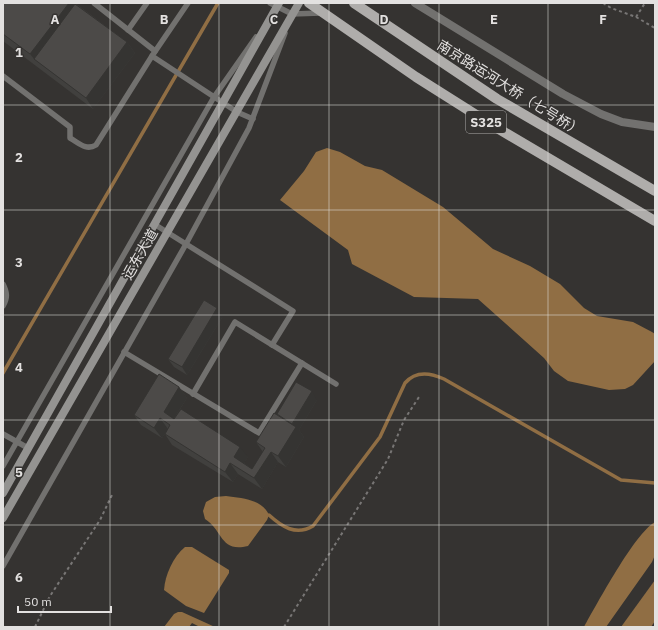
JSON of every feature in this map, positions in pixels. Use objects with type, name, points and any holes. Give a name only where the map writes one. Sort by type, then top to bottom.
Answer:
[{"type":"main road","name":"运东大道","points":[[3,518],[299,3]]},
{"type":"main road","name":"S325","points":[[308,3],[416,77],[492,125],[655,221]]},
{"type":"main road","name":"南京路运河大桥（七号桥）","points":[[354,3],[497,99],[655,191]]},
{"type":"main road","name":"运东大道","points":[[3,493],[223,103],[275,4]]},
{"type":"street","points":[[415,3],[563,94],[622,122],[655,127]]},
{"type":"lane","points":[[94,3],[100,5],[164,65],[237,112],[253,119]]},
{"type":"lane","points":[[128,30],[147,3]]},
{"type":"lane","points":[[3,76],[70,127],[70,138],[85,147],[91,148],[96,145],[153,54],[188,3]]},
{"type":"lane","points":[[3,466],[214,97],[275,4],[292,14],[323,13]]},
{"type":"lane","points":[[3,566],[186,244],[253,119],[292,14]]},
{"type":"lane","points":[[154,224],[293,311],[272,345]]},
{"type":"lane","points":[[3,284],[7,294],[3,306]]},
{"type":"lane","points":[[193,394],[235,322],[336,384]]},
{"type":"lane","points":[[124,352],[260,433],[302,363]]},
{"type":"lane","points":[[3,434],[28,448]]},
{"type":"path","points":[[603,3],[636,17],[655,28]]},
{"type":"path","points":[[636,17],[645,3]]},
{"type":"path","points":[[284,627],[388,459],[404,420],[418,397]]},
{"type":"path","points":[[35,627],[50,596],[87,542],[112,495]]},
{"type":"shaded area","points":[[327,148],[340,152],[365,166],[382,170],[443,207],[493,249],[530,266],[560,284],[584,308],[597,316],[633,322],[652,332],[655,334],[655,361],[633,385],[625,389],[609,390],[568,381],[554,371],[544,358],[478,299],[414,297],[352,264],[348,250],[280,200],[304,171],[316,152]]},
{"type":"shaded area","points":[[226,496],[256,502],[266,510],[269,515],[248,546],[232,546],[227,543],[205,519],[203,511],[206,502],[215,497]]},
{"type":"shaded area","points":[[655,522],[655,555],[652,562],[606,627],[584,627],[627,554],[637,540]]},
{"type":"shaded area","points":[[185,547],[192,547],[229,570],[229,573],[204,613],[186,606],[164,590],[170,567]]},
{"type":"shaded area","points":[[655,580],[655,621],[651,627],[621,627]]},
{"type":"shaded area","points":[[182,612],[215,627],[200,627],[192,623],[189,627],[164,627],[174,614]]},
{"type":"building","points":[[3,3],[69,3],[30,54],[3,34]]},
{"type":"building","points":[[75,4],[127,42],[86,98],[34,59]]},
{"type":"building","points":[[204,300],[217,308],[182,367],[168,359]]},
{"type":"building","points":[[159,374],[179,387],[164,412],[174,419],[181,409],[240,447],[234,457],[252,469],[265,448],[256,442],[274,413],[296,427],[278,456],[271,452],[254,478],[230,463],[225,472],[165,434],[170,425],[160,418],[154,428],[134,415]]},
{"type":"building","points":[[296,382],[312,391],[292,424],[277,414]]},
{"type":"waterway","points":[[3,373],[218,3]]},
{"type":"waterway","points":[[269,515],[290,529],[301,530],[313,526],[380,437],[405,383],[409,379],[419,374],[429,374],[444,379],[621,480],[655,483]]}]
